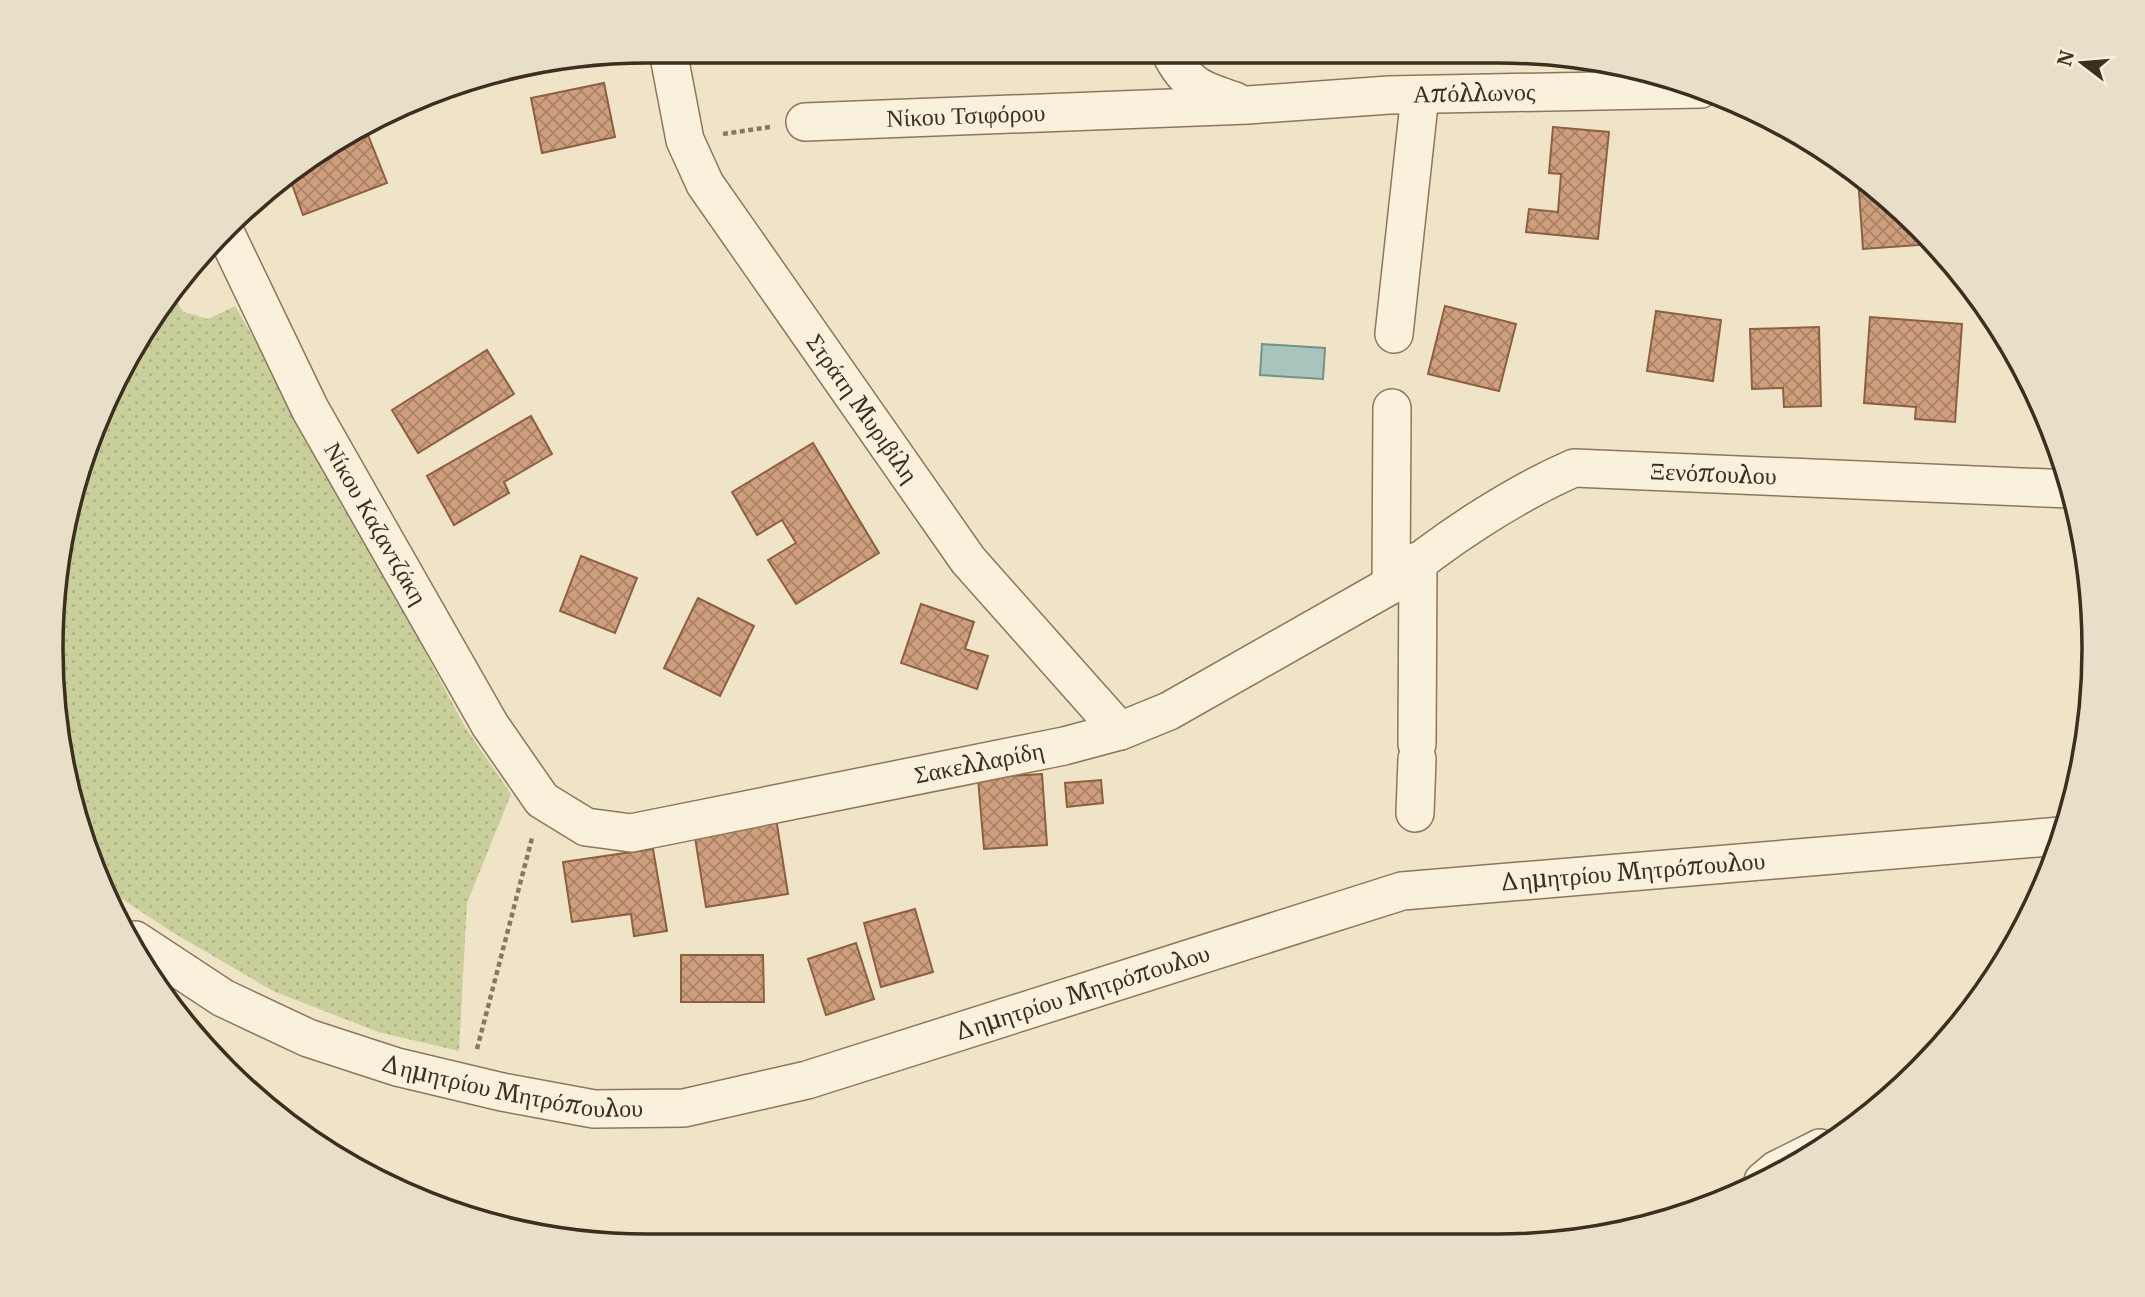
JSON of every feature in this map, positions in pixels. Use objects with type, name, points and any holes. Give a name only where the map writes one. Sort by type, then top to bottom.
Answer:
[{"type":"street","name":"Στράτη Μυριβίλη","points":[[669,63],[685,140],[705,184],[968,561],[1120,731]]},
{"type":"street","points":[[1176,63],[1181,74],[1204,91],[1248,105]]},
{"type":"street","name":"Απόλλωνος","points":[[1248,105],[1420,95],[1670,90]]},
{"type":"street","points":[[1394,334],[1420,95]]},
{"type":"street","name":"Νίκου Τσιφόρου","points":[[805,122],[1248,105]]},
{"type":"street","name":"Νίκου Καζαντζάκη","points":[[229,240],[310,409],[490,725],[542,800]]},
{"type":"street","points":[[1391,585],[1392,408]]},
{"type":"street","name":"Ξενόπουλου","points":[[1391,585],[1418,561],[1547,480],[1574,467],[2059,489]]},
{"type":"street","points":[[1415,813],[1418,561]]},
{"type":"street","name":"Σακελλαρίδη","points":[[542,800],[586,827],[631,832],[1064,746],[1120,731],[1169,711],[1391,585]]},
{"type":"street","name":"Δημητρίου Μητρόπουλου","points":[[144,946],[223,998],[308,1038],[397,1068],[594,1109],[684,1108],[807,1080],[1402,891],[2051,837]]},
{"type":"path","points":[[685,140],[805,122]]},
{"type":"path","points":[[467,1084],[542,800]]},
{"type":"green space","points":[[176,303],[184,312],[208,319],[235,306],[313,441],[465,727],[511,794],[467,903],[459,1051],[378,1032],[273,991],[172,932],[118,897],[94,837],[74,763],[64,687],[63,648],[64,610],[74,534],[94,460],[123,390],[141,356]]},
{"type":"water","points":[[1262,344],[1325,348],[1323,379],[1260,375]]},
{"type":"building","points":[[604,83],[615,137],[542,153],[531,98]]},
{"type":"building","points":[[1553,127],[1609,132],[1598,239],[1526,232],[1529,209],[1558,212],[1561,174],[1549,173]]},
{"type":"building","points":[[368,135],[387,183],[303,215],[292,184]]},
{"type":"building","points":[[1859,189],[1921,245],[1863,249]]},
{"type":"building","points":[[1445,306],[1516,324],[1499,391],[1428,374]]},
{"type":"building","points":[[1656,311],[1721,320],[1713,381],[1647,371]]},
{"type":"building","points":[[1870,317],[1962,324],[1955,422],[1915,419],[1916,407],[1864,403]]},
{"type":"building","points":[[1819,327],[1821,406],[1784,407],[1783,388],[1752,389],[1750,329]]},
{"type":"building","points":[[487,350],[514,394],[418,453],[392,410]]},
{"type":"building","points":[[531,416],[552,454],[504,482],[509,493],[454,525],[427,476]]},
{"type":"building","points":[[813,443],[879,553],[796,604],[768,560],[796,543],[782,520],[757,535],[732,492]]},
{"type":"building","points":[[581,556],[637,578],[615,633],[560,611]]},
{"type":"building","points":[[698,598],[754,626],[720,696],[664,668]]},
{"type":"building","points":[[921,604],[974,622],[965,649],[988,656],[977,689],[901,663]]},
{"type":"building","points":[[1042,774],[1047,845],[984,849],[978,778]]},
{"type":"building","points":[[1101,780],[1103,803],[1067,807],[1065,783]]},
{"type":"building","points":[[776,818],[788,894],[706,907],[694,831]]},
{"type":"building","points":[[653,849],[667,931],[634,936],[631,914],[572,922],[563,862]]},
{"type":"building","points":[[915,909],[933,972],[881,987],[864,923]]},
{"type":"building","points":[[856,943],[874,999],[826,1015],[808,959]]},
{"type":"building","points":[[681,955],[763,955],[764,1002],[681,1002]]}]
